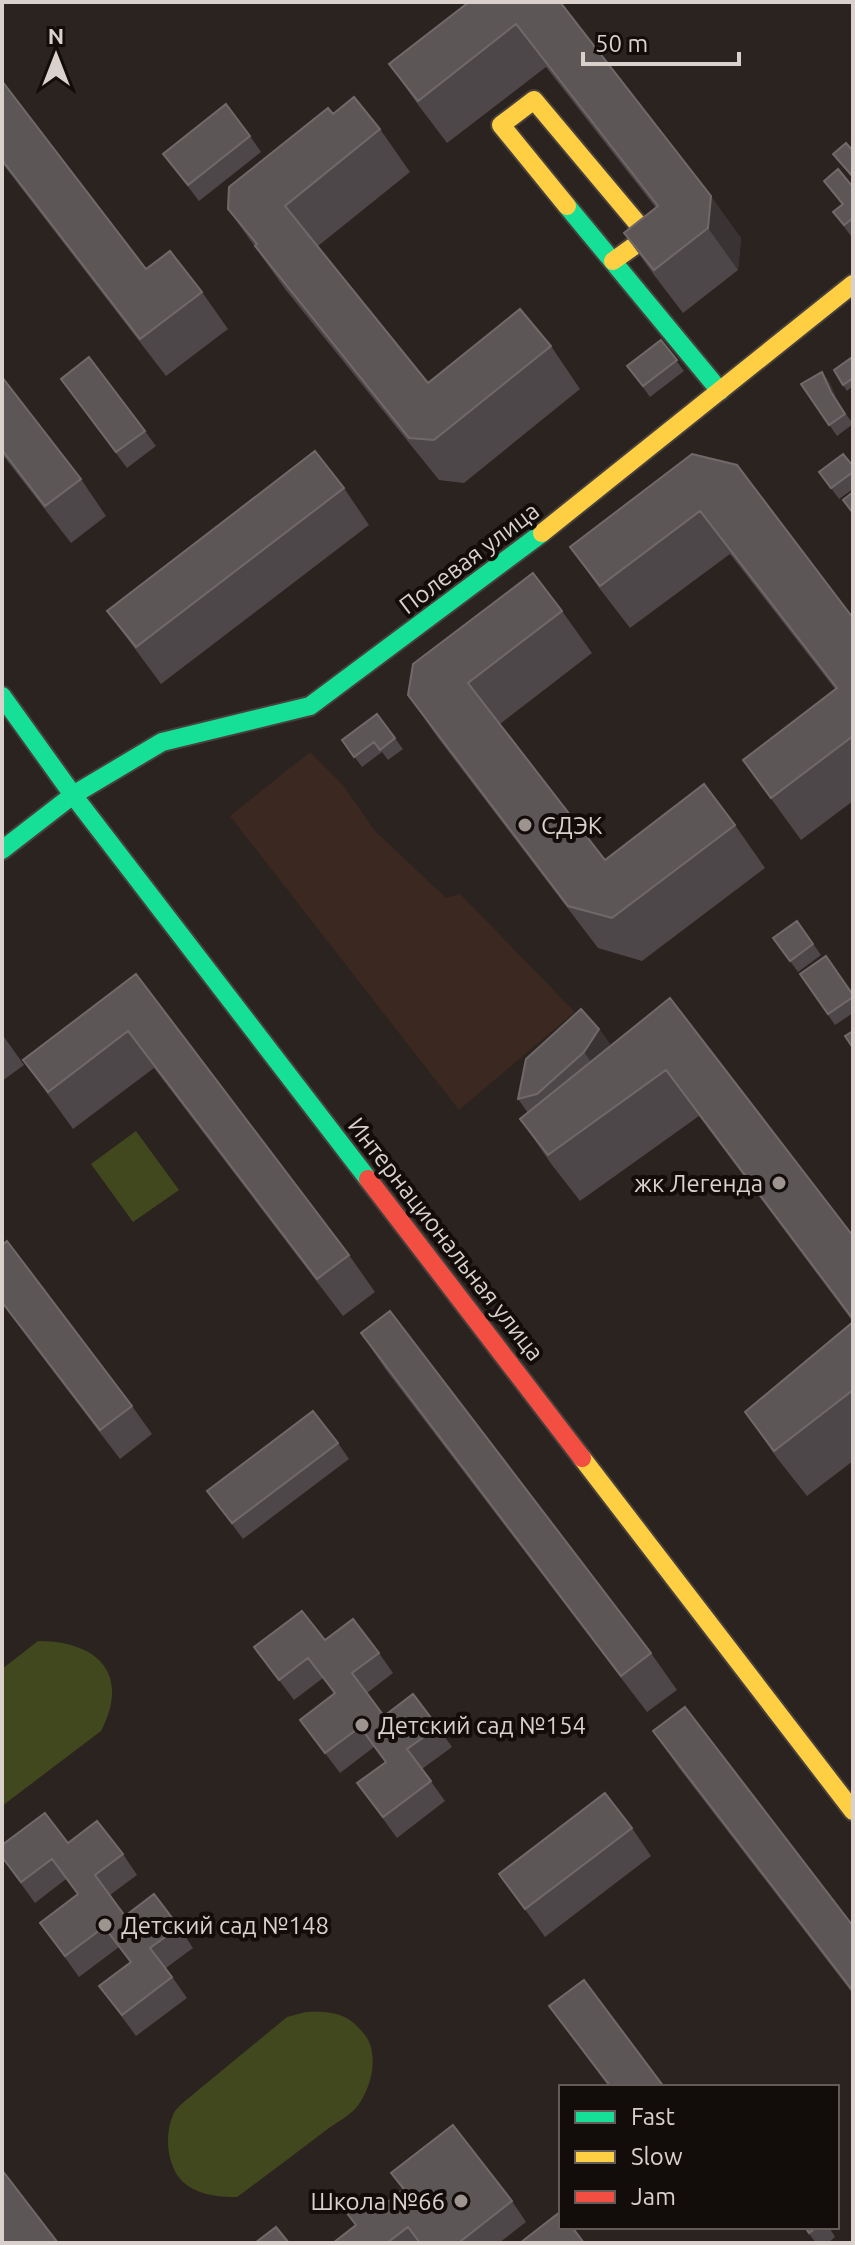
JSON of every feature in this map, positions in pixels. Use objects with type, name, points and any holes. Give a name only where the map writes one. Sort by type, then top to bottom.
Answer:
[{"type":"street","points":[[613,261],[648,236],[534,100],[501,125],[720,391]]},
{"type":"street","name":"Полевая улица","points":[[2,850],[73,795],[162,742],[310,706],[534,540],[853,284]]},
{"type":"street","name":"Интернациональная улица","points":[[2,696],[73,795],[853,1811]]},
{"type":"shaded area","points":[[310,752],[343,785],[374,830],[446,898],[460,894],[575,1012],[459,1110],[230,816]]},
{"type":"green space","points":[[136,1131],[179,1190],[133,1222],[91,1164]]},
{"type":"green space","points":[[38,1641],[77,1647],[103,1664],[110,1677],[112,1692],[109,1710],[101,1731],[2,1806],[2,1669]]},
{"type":"green space","points":[[306,2012],[339,2015],[365,2035],[373,2060],[367,2088],[359,2104],[237,2197],[208,2194],[183,2182],[170,2159],[169,2132],[175,2111],[287,2017]]},
{"type":"building","points":[[469,2],[560,2],[711,196],[708,228],[654,270],[624,233],[658,206],[516,24],[418,101],[389,64]]},
{"type":"building","points":[[2,81],[146,269],[170,251],[202,292],[140,339],[2,160]]},
{"type":"building","points":[[354,97],[380,129],[285,206],[428,383],[520,309],[551,346],[434,440],[409,438],[228,209],[229,187],[328,108],[333,114]]},
{"type":"building","points":[[226,104],[250,136],[188,185],[163,154]]},
{"type":"building","points":[[846,143],[853,151],[853,177],[833,154]]},
{"type":"building","points":[[838,169],[853,187],[853,218],[844,225],[833,212],[843,204],[824,181]]},
{"type":"building","points":[[661,340],[677,360],[643,386],[627,366]]},
{"type":"building","points":[[89,357],[145,431],[116,452],[61,379]]},
{"type":"building","points":[[851,358],[853,378],[843,385],[834,370]]},
{"type":"building","points":[[822,372],[845,414],[829,425],[801,384]]},
{"type":"building","points":[[2,377],[81,479],[45,506],[2,450]]},
{"type":"building","points":[[315,451],[344,488],[136,647],[107,611]]},
{"type":"building","points":[[692,454],[737,465],[853,618],[853,736],[771,798],[743,760],[837,688],[700,511],[600,586],[570,547]]},
{"type":"building","points":[[843,454],[853,466],[853,472],[831,488],[819,472]]},
{"type":"building","points":[[853,492],[853,513],[843,500]]},
{"type":"building","points":[[533,573],[562,611],[468,683],[605,860],[704,784],[735,825],[612,918],[568,906],[408,695],[413,664]]},
{"type":"building","points":[[377,714],[395,738],[380,750],[374,742],[354,757],[342,740]]},
{"type":"building","points":[[797,921],[813,944],[790,961],[773,938]]},
{"type":"building","points":[[826,956],[853,995],[828,1014],[800,974]]},
{"type":"building","points":[[136,974],[349,1255],[317,1279],[128,1031],[48,1092],[23,1060]]},
{"type":"building","points":[[670,998],[853,1236],[853,1319],[666,1070],[548,1155],[520,1119]]},
{"type":"building","points":[[581,1009],[599,1029],[584,1052],[537,1094],[518,1099],[526,1059]]},
{"type":"building","points":[[853,1031],[853,1048],[845,1036]]},
{"type":"building","points":[[7,1241],[132,1406],[100,1430],[2,1302],[2,1245]]},
{"type":"building","points":[[390,1311],[651,1653],[621,1676],[361,1333]]},
{"type":"building","points":[[853,1322],[853,1390],[774,1451],[745,1412]]},
{"type":"building","points":[[313,1411],[338,1443],[232,1523],[207,1491]]},
{"type":"building","points":[[302,1611],[325,1640],[353,1619],[379,1653],[352,1673],[384,1716],[413,1694],[438,1727],[407,1749],[431,1781],[383,1817],[357,1783],[386,1762],[360,1727],[325,1753],[300,1720],[335,1693],[308,1658],[279,1680],[254,1647]]},
{"type":"building","points":[[685,1707],[853,1926],[853,1991],[653,1731]]},
{"type":"building","points":[[605,1793],[632,1828],[525,1909],[499,1874]]},
{"type":"building","points":[[45,1813],[68,1843],[97,1821],[123,1854],[95,1875],[125,1916],[154,1894],[179,1927],[150,1948],[172,1977],[122,2015],[99,1986],[131,1962],[104,1927],[65,1956],[40,1923],[78,1894],[52,1859],[21,1882],[2,1857],[2,1845]]},
{"type":"building","points":[[584,1980],[663,2085],[609,2085],[549,2006]]},
{"type":"building","name":"Школа №66","points":[[453,2125],[512,2201],[462,2243],[420,2243],[408,2227],[387,2243],[333,2243],[356,2225],[346,2212],[364,2198],[375,2212],[404,2189],[391,2173]]},
{"type":"building","points":[[2,2170],[58,2243],[2,2243]]},
{"type":"building","points":[[559,2213],[559,2229],[574,2229],[584,2243],[520,2243]]},
{"type":"building","points":[[276,2227],[289,2243],[255,2243]]},
{"type":"traffic: fast","points":[[567,206],[720,391]]},
{"type":"traffic: fast","points":[[2,850],[73,795],[162,742],[310,706],[542,533]]},
{"type":"traffic: fast","points":[[2,696],[73,795],[368,1179]]},
{"type":"traffic: slow","points":[[567,206],[501,125],[534,100],[648,236],[613,261]]},
{"type":"traffic: slow","points":[[542,533],[853,284]]},
{"type":"traffic: slow","points":[[582,1458],[853,1811]]},
{"type":"traffic: jam","points":[[368,1179],[582,1458]]},
{"type":"place","name":"СДЭК","points":[[525,825]]},
{"type":"place","name":"жк Легенда","points":[[779,1183]]},
{"type":"place","name":"Детский сад №154","points":[[362,1725]]},
{"type":"place","name":"Детский сад №148","points":[[105,1925]]},
{"type":"place","name":"Школа №66","points":[[461,2201]]}]
